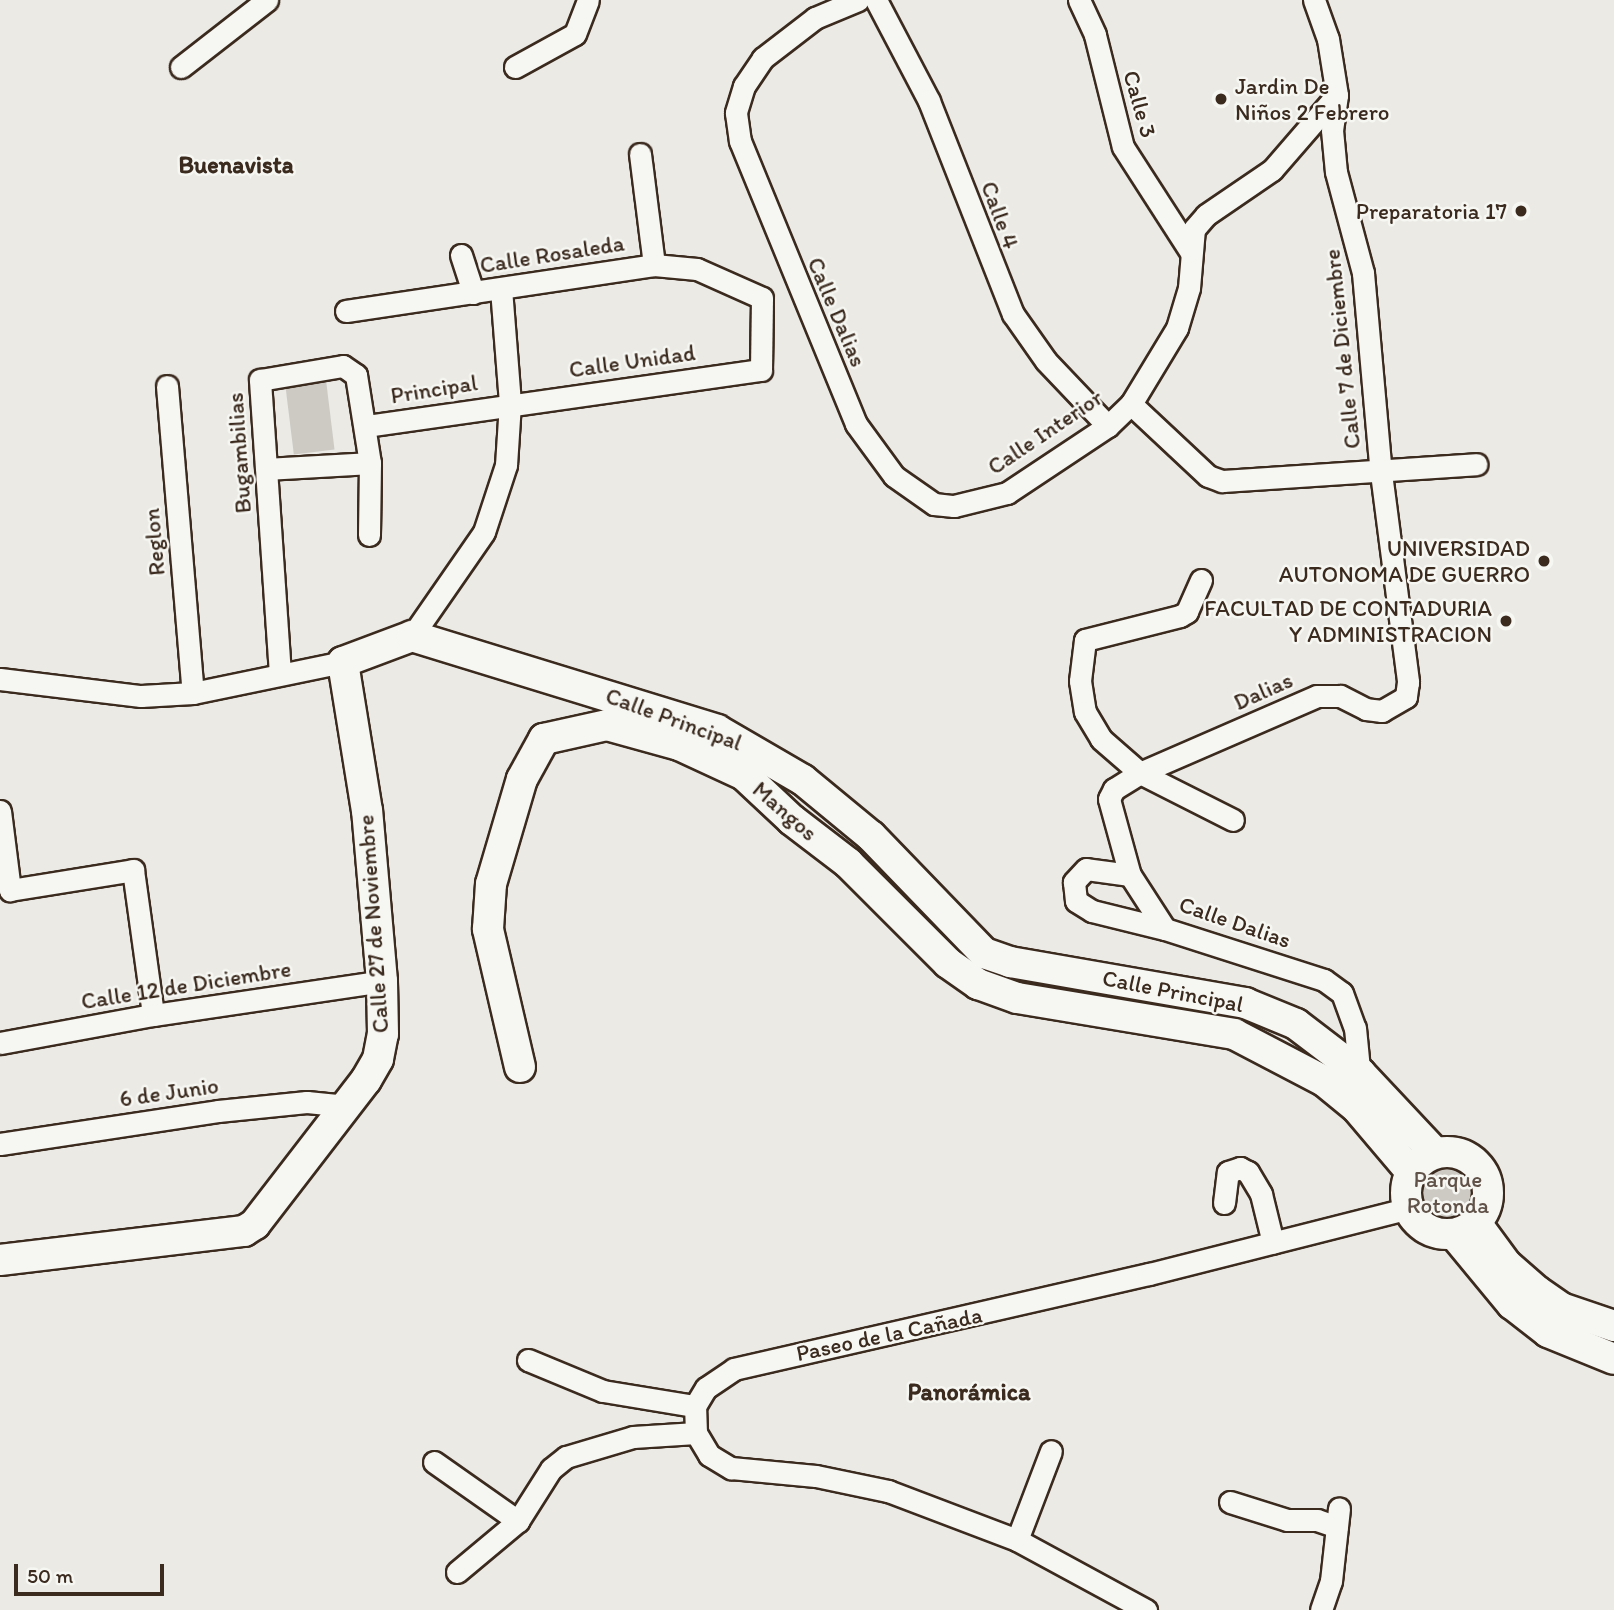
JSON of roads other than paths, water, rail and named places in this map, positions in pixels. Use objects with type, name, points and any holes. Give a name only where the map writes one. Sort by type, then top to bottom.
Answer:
[{"type":"street","points":[[181,67],[267,0]]},
{"type":"street","points":[[515,67],[575,34],[588,0]]},
{"type":"street","name":"Calle Dalias","points":[[858,0],[786,37],[744,86],[736,113],[740,141],[856,424],[894,476],[934,504]]},
{"type":"street","name":"Calle 4","points":[[876,0],[929,101],[1013,314],[1046,361],[1108,426]]},
{"type":"street","name":"Calle 3","points":[[1079,0],[1095,35],[1123,147],[1190,251]]},
{"type":"street","name":"Calle 7 de Diciembre","points":[[1314,0],[1328,39],[1337,95],[1333,154],[1363,273],[1381,473],[1408,682],[1406,697]]},
{"type":"street","name":"Calle Interior","points":[[934,504],[954,506],[1007,493],[1108,426],[1131,404],[1177,328],[1189,288],[1190,251],[1194,229],[1206,215],[1272,170],[1337,95]]},
{"type":"street","points":[[640,154],[654,265]]},
{"type":"street","points":[[461,256],[472,293]]},
{"type":"street","name":"Calle Rosaleda","points":[[346,311],[654,265],[696,269],[762,298]]},
{"type":"street","points":[[762,298],[797,284]]},
{"type":"street","points":[[0,678],[93,694],[192,693],[343,662],[412,636],[484,532],[506,465],[510,404],[501,289]]},
{"type":"street","name":"Calle Unidad","points":[[510,404],[761,370],[762,298]]},
{"type":"street","name":"Bugambilias","points":[[280,674],[267,469],[258,388],[268,376],[343,366],[351,370],[367,426]]},
{"type":"street","name":"Reglon","points":[[167,386],[192,693]]},
{"type":"street","name":"Principal","points":[[367,426],[510,404]]},
{"type":"street","points":[[1131,404],[1208,476],[1222,481],[1381,473],[1476,464]]},
{"type":"street","points":[[367,426],[370,463],[369,535]]},
{"type":"street","points":[[267,469],[370,463]]},
{"type":"street","points":[[1201,580],[1187,612],[1180,616],[1092,635],[1082,648],[1080,681],[1085,712],[1101,739],[1140,773],[1233,820]]},
{"type":"street","name":"Calle Principal","points":[[412,636],[642,704],[716,730],[754,749],[803,780],[872,836],[984,953],[1010,962],[1245,1003],[1296,1024],[1360,1073],[1435,1153]]},
{"type":"street","name":"Calle 27 de Noviembre","points":[[0,1260],[244,1231],[255,1224],[347,1106],[377,1059],[383,1034],[382,981],[367,811],[343,662]]},
{"type":"street","name":"Dalias","points":[[1140,773],[1317,696],[1340,696],[1366,709],[1382,711],[1406,697]]},
{"type":"street","name":"Mangos","points":[[520,1066],[488,929],[491,884],[519,789],[544,739],[607,725],[679,745],[744,775],[792,820],[848,863],[918,933]]},
{"type":"street","name":"Calle Dalias","points":[[1140,773],[1114,789],[1109,799],[1130,875],[1165,929],[1324,980],[1342,993],[1355,1028],[1360,1073],[1360,1112]]},
{"type":"street","points":[[0,811],[10,890],[133,870],[153,1015]]},
{"type":"street","points":[[1130,875],[1086,869],[1074,882],[1076,901],[1092,911],[1165,929]]},
{"type":"street","points":[[918,933],[939,909]]},
{"type":"street","name":"Calle Principal","points":[[918,933],[947,963],[978,984],[1017,999],[1234,1034],[1314,1074],[1360,1112],[1411,1172]]},
{"type":"street","name":"Calle 12 de Diciembre","points":[[0,1043],[153,1015],[382,981]]},
{"type":"street","name":"6 de Junio","points":[[0,1144],[218,1111],[307,1102],[347,1106]]},
{"type":"street","points":[[1465,1229],[1486,1206],[1489,1187],[1481,1168],[1466,1155],[1447,1150],[1435,1153],[1411,1172],[1405,1186],[1409,1208],[1423,1227],[1465,1229],[1536,1291],[1561,1308],[1614,1326]]},
{"type":"street","points":[[1224,1203],[1228,1172],[1240,1168],[1248,1172],[1261,1194],[1273,1243]]},
{"type":"street","name":"Paseo de la Cañada","points":[[695,1406],[706,1388],[721,1376],[753,1363],[854,1343],[1409,1208]]},
{"type":"street","points":[[1465,1229],[1512,1304],[1548,1332],[1614,1359]]},
{"type":"street","points":[[528,1360],[603,1391],[695,1406],[695,1433],[709,1455],[731,1468],[856,1483],[1017,1541],[1146,1610]]},
{"type":"street","points":[[457,1572],[518,1521],[551,1469],[566,1457],[633,1437],[695,1433]]},
{"type":"street","points":[[1017,1541],[1051,1451]]},
{"type":"street","points":[[434,1462],[518,1521]]},
{"type":"street","points":[[1230,1502],[1287,1520],[1338,1518],[1331,1581],[1321,1610]]},
{"type":"place","name":"Jardin De Niños 2 Febrero","points":[[1221,99]]},
{"type":"place","name":"Preparatoria 17","points":[[1521,211]]},
{"type":"place","name":"UNIVERSIDAD AUTONOMA DE GUERRO","points":[[1544,561]]},
{"type":"place","name":"FACULTAD DE CONTADURIA Y ADMINISTRACION","points":[[1506,621]]},
{"type":"district","name":"Buenavista","points":[[236,165]]},
{"type":"district","name":"Panorámica","points":[[969,1392]]},
{"type":"park label","name":"Parque Rotonda","points":[[1448,1192]]}]
